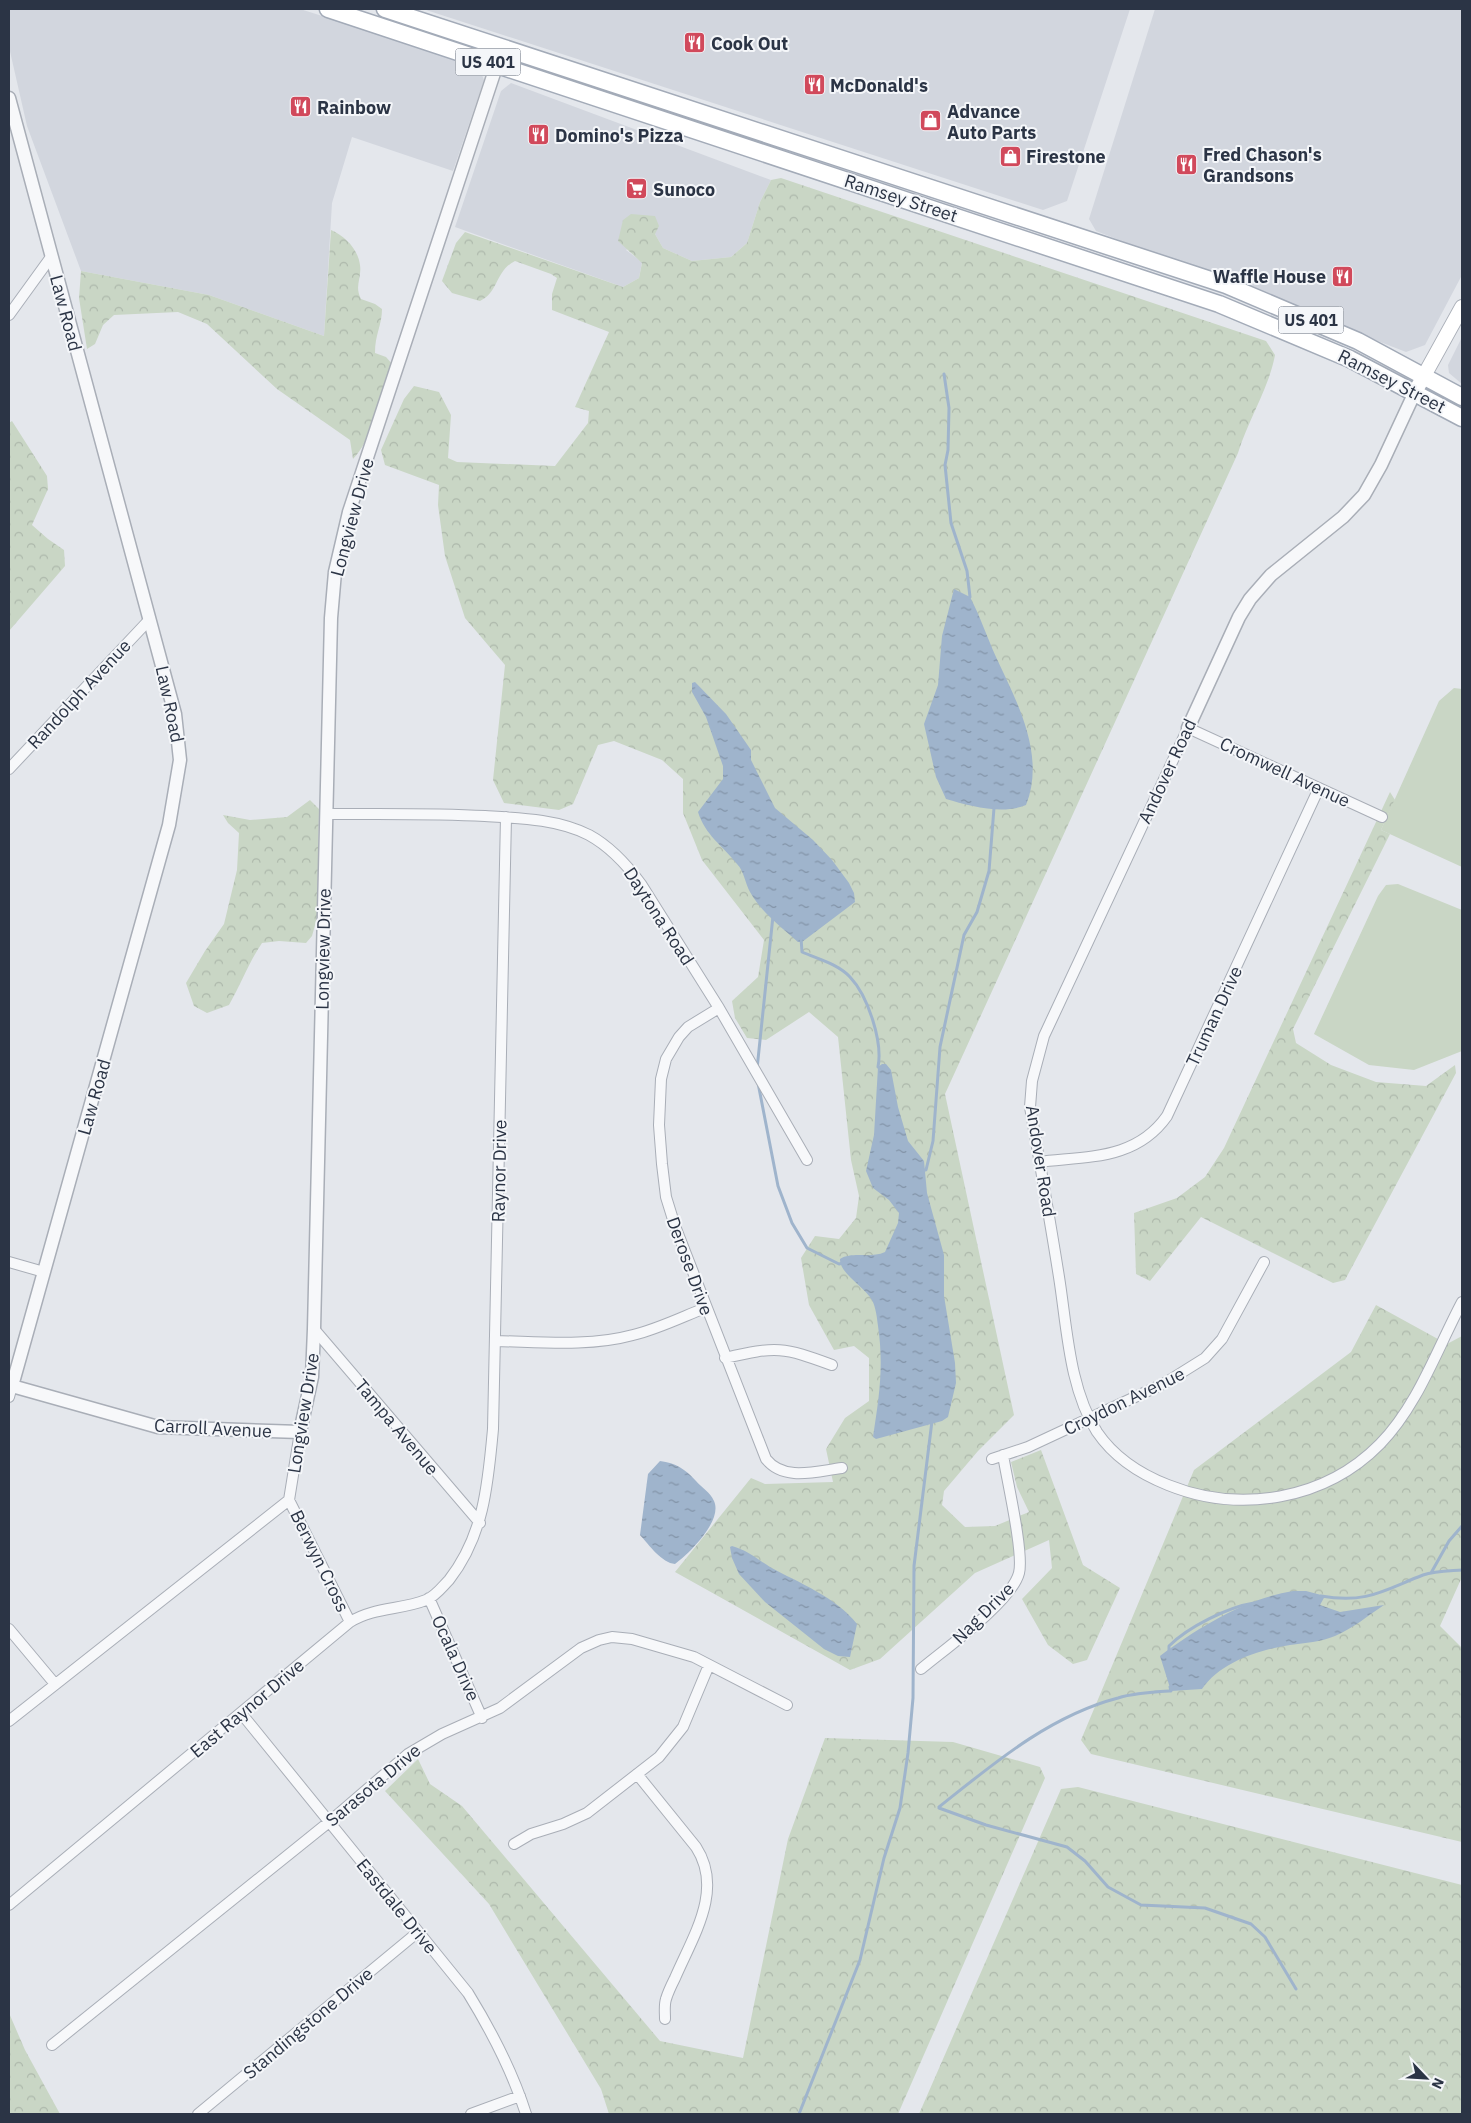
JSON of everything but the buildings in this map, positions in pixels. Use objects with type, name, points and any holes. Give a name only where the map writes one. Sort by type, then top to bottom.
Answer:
[{"type":"main road","name":"Ramsey Street","points":[[328,9],[1063,251],[1253,316],[1341,355],[1462,418]]},
{"type":"main road","name":"Ramsey Street","points":[[385,9],[1069,233],[1260,298],[1364,344],[1462,397]]},
{"type":"main road","points":[[726,120],[730,141]]},
{"type":"main road","points":[[730,141],[742,125]]},
{"type":"main road","points":[[1063,251],[1069,233]]},
{"type":"main road","points":[[1415,392],[1462,307]]},
{"type":"street","name":"Longview Drive","points":[[290,1500],[300,1432],[312,1377],[331,618],[340,548],[352,503],[497,64]]},
{"type":"street","name":"Law Road","points":[[9,98],[150,619],[178,734],[180,760],[178,783],[169,825],[10,1392]]},
{"type":"street","points":[[9,315],[51,257]]},
{"type":"street","name":"Andover Road","points":[[1415,392],[1379,470],[1364,495],[1343,517],[1272,575],[1250,599],[1240,617],[1044,1036],[1032,1081],[1030,1107],[1078,1386],[1097,1432],[1127,1463],[1156,1480],[1182,1491],[1221,1499],[1247,1500],[1267,1499],[1296,1493],[1343,1474],[1359,1462],[1393,1430],[1414,1397],[1462,1302]]},
{"type":"street","name":"Randolph Avenue","points":[[9,769],[150,619]]},
{"type":"street","name":"Cromwell Avenue","points":[[1188,728],[1382,817]]},
{"type":"street","name":"Truman Drive","points":[[1039,1162],[1121,1151],[1139,1144],[1160,1127],[1167,1116],[1319,788]]},
{"type":"street","name":"Daytona Road","points":[[326,814],[444,814],[531,819],[570,828],[588,835],[620,858],[641,884],[719,1008],[807,1160]]},
{"type":"street","name":"Raynor Drive","points":[[480,1523],[488,1487],[493,1430],[506,818]]},
{"type":"street","name":"Derose Drive","points":[[719,1008],[699,1019],[679,1037],[666,1060],[661,1079],[659,1125],[666,1197],[705,1308],[770,1464],[787,1473],[842,1468]]},
{"type":"street","points":[[9,1262],[44,1272]]},
{"type":"street","name":"Croydon Avenue","points":[[992,1459],[1028,1447],[1166,1383],[1204,1358],[1222,1339],[1264,1262]]},
{"type":"street","points":[[496,1341],[564,1343],[599,1341],[634,1335],[705,1308]]},
{"type":"street","name":"Tampa Avenue","points":[[314,1329],[480,1523]]},
{"type":"street","points":[[726,1358],[758,1350],[784,1349],[832,1365]]},
{"type":"street","name":"Carroll Avenue","points":[[10,1392],[158,1427],[300,1432]]},
{"type":"street","name":"Nag Drive","points":[[922,1669],[967,1632],[1010,1591],[1016,1582],[1020,1571],[1018,1544],[1003,1455]]},
{"type":"street","points":[[9,1722],[290,1500]]},
{"type":"street","name":"Berwyn Cross","points":[[290,1500],[350,1622]]},
{"type":"street","points":[[429,1598],[456,1570],[466,1554],[480,1523]]},
{"type":"street","name":"East Raynor Drive","points":[[9,1905],[350,1622],[380,1609],[429,1598]]},
{"type":"street","name":"Ocala Drive","points":[[429,1598],[482,1718]]},
{"type":"street","points":[[9,1629],[55,1684]]},
{"type":"street","name":"Sarasota Drive","points":[[52,2045],[329,1822],[408,1754],[442,1734],[482,1718],[511,1701],[581,1648],[599,1640],[612,1638],[632,1639],[694,1657],[787,1705]]},
{"type":"street","points":[[514,1844],[531,1834],[581,1816],[664,1752],[683,1727],[709,1665]]},
{"type":"street","name":"Eastdale Drive","points":[[241,1713],[468,1993],[496,2038],[526,2114]]},
{"type":"street","points":[[637,1774],[696,1847],[703,1858],[708,1876],[709,1889],[703,1914],[666,1999],[665,2019]]},
{"type":"street","name":"Standingstone Drive","points":[[198,2114],[418,1932]]},
{"type":"street","points":[[471,2114],[520,2096]]},
{"type":"shaded area","points":[[9,9],[300,9],[478,65],[484,80],[453,171],[352,137],[332,203],[324,336],[209,295],[81,271],[27,126],[9,47]]},
{"type":"shaded area","points":[[423,9],[1130,9],[1067,201],[1043,210]]},
{"type":"shaded area","points":[[1155,9],[1462,9],[1462,275],[1425,345],[1406,352],[1096,231],[1089,219]]},
{"type":"shaded area","points":[[511,83],[771,180],[760,202],[747,243],[731,257],[692,261],[663,248],[655,234],[626,250],[642,262],[639,278],[623,287],[455,227],[501,91]]},
{"type":"shaded area","points":[[1462,337],[1462,384],[1449,373],[1448,365]]},
{"type":"green space","points":[[781,178],[1266,341],[1275,355],[1268,380],[1238,453],[945,1094],[1014,1415],[978,1451],[944,1491],[942,1505],[965,1527],[995,1526],[1029,1512],[1017,1487],[1011,1462],[1041,1450],[1083,1565],[1120,1588],[1087,1660],[1073,1664],[1048,1645],[1022,1599],[1052,1568],[1049,1540],[975,1573],[880,1659],[850,1670],[675,1572],[751,1478],[765,1484],[833,1482],[826,1449],[845,1418],[869,1401],[869,1358],[854,1346],[834,1350],[809,1305],[801,1258],[815,1236],[839,1239],[856,1218],[859,1196],[851,1160],[838,1037],[809,1012],[766,1040],[747,1038],[735,1018],[732,1001],[758,977],[764,940],[702,860],[683,813],[683,779],[662,760],[614,741],[598,745],[573,804],[559,810],[504,803],[493,780],[505,665],[465,618],[445,556],[438,505],[439,485],[385,465],[381,450],[404,399],[414,386],[439,392],[451,415],[448,458],[457,462],[555,466],[588,423],[589,411],[575,407],[609,332],[552,310],[552,294],[557,278],[515,261],[504,270],[491,292],[480,301],[452,293],[442,281],[456,243],[465,232],[623,287],[639,278],[642,263],[618,241],[623,220],[631,214],[655,216],[659,226],[655,234],[663,248],[692,261],[731,257],[747,243],[760,202],[771,180]]},
{"type":"green space","points":[[331,230],[346,239],[357,254],[360,265],[358,290],[361,299],[375,304],[382,309],[375,353],[386,357],[393,365],[372,428],[353,459],[350,440],[277,389],[207,324],[178,312],[114,315],[103,325],[95,344],[87,349],[79,298],[81,271],[209,295],[324,336]]},
{"type":"green space","points":[[12,421],[47,476],[48,489],[32,525],[64,550],[65,566],[9,631],[9,423]]},
{"type":"green space","points":[[1454,688],[1462,689],[1462,867],[1381,830],[1439,701]]},
{"type":"green space","points":[[1390,792],[1395,800],[1381,830],[1390,834],[1293,1029],[1296,1043],[1331,1065],[1376,1082],[1426,1086],[1455,1065],[1456,1073],[1345,1280],[1333,1283],[1201,1217],[1150,1281],[1136,1274],[1134,1213],[1177,1198],[1205,1177],[1224,1148]]},
{"type":"green space","points":[[310,800],[319,809],[317,918],[312,936],[306,943],[279,941],[262,943],[229,1005],[207,1013],[194,1006],[186,983],[224,924],[237,870],[239,833],[228,823],[223,815],[250,820],[287,817]]},
{"type":"green space","points":[[1398,884],[1462,910],[1462,1051],[1414,1070],[1369,1065],[1314,1034],[1378,896],[1386,885]]},
{"type":"green space","points":[[1376,1305],[1447,1344],[1462,1336],[1462,1577],[1440,1626],[1462,1648],[1462,1842],[1091,1754],[1081,1740],[1194,1470],[1351,1352]]},
{"type":"green space","points":[[825,1738],[953,1742],[1040,1767],[1045,1778],[898,2114],[609,2114],[601,2089],[489,1904],[385,1791],[418,1759],[430,1784],[462,1806],[660,2041],[743,2058],[788,1839]]},
{"type":"green space","points":[[1078,1787],[1462,1885],[1462,2114],[919,2114],[1061,1789]]},
{"type":"green space","points":[[9,2013],[25,2050],[60,2114],[9,2114]]},
{"type":"water","points":[[954,589],[970,597],[1020,710],[1026,729],[1033,767],[1031,786],[1026,805],[1017,808],[986,808],[946,799],[936,777],[924,724],[938,685],[942,636]]},
{"type":"water","points":[[695,682],[726,714],[751,750],[751,760],[775,808],[813,840],[832,860],[854,893],[855,902],[802,942],[798,942],[760,906],[750,892],[739,867],[710,834],[701,820],[698,812],[723,779],[723,766],[706,717],[692,692],[692,683]]},
{"type":"water","points":[[886,1064],[891,1070],[898,1107],[908,1141],[924,1161],[927,1193],[944,1255],[944,1296],[955,1363],[956,1383],[948,1417],[942,1421],[876,1439],[873,1437],[879,1395],[881,1355],[876,1313],[872,1300],[843,1269],[840,1259],[885,1252],[898,1223],[899,1213],[889,1200],[873,1188],[866,1171],[874,1135],[878,1067]]},
{"type":"water","points":[[660,1461],[676,1465],[688,1473],[710,1495],[716,1509],[704,1536],[675,1564],[661,1557],[640,1535],[648,1474]]},
{"type":"water","points":[[732,1546],[747,1552],[770,1567],[828,1598],[848,1614],[857,1624],[850,1657],[838,1656],[824,1649],[765,1602],[739,1574],[732,1558],[730,1547]]},
{"type":"water","points":[[1293,1591],[1306,1591],[1325,1596],[1320,1605],[1340,1612],[1384,1605],[1354,1626],[1335,1636],[1253,1654],[1219,1671],[1202,1689],[1171,1691],[1160,1656],[1190,1635],[1240,1607],[1257,1600]]},
{"type":"waterway","points":[[944,374],[949,408],[948,450],[945,465],[951,523],[967,571],[970,597],[967,599]]},
{"type":"waterway","points":[[922,1170],[926,1170],[933,1141],[940,1047],[964,935],[977,912],[989,871],[994,808],[997,806]]},
{"type":"waterway","points":[[757,1069],[773,916]]},
{"type":"waterway","points":[[801,938],[802,952],[840,969],[857,985],[873,1020],[878,1045],[878,1067],[881,1068]]},
{"type":"waterway","points":[[758,1083],[778,1186],[792,1223],[807,1248],[839,1264],[843,1263]]},
{"type":"waterway","points":[[799,2114],[860,1960],[884,1858],[900,1808],[913,1698],[914,1566],[932,1421]]},
{"type":"waterway","points":[[1431,1573],[1449,1541],[1462,1526]]},
{"type":"waterway","points":[[1321,1596],[1337,1598],[1363,1597],[1423,1575],[1442,1571],[1462,1570]]},
{"type":"waterway","points":[[1169,1653],[1169,1646],[1197,1625],[1221,1613],[1254,1603]]},
{"type":"waterway","points":[[939,1807],[1001,1758],[1045,1729],[1093,1706],[1124,1696],[1171,1691],[1170,1687]]},
{"type":"waterway","points":[[939,1808],[986,1825],[1067,1847],[1085,1861],[1108,1887],[1141,1905],[1205,1908],[1251,1924],[1265,1937],[1296,1989]]},
{"type":"place","name":"Cook Out","points":[[695,43]]},
{"type":"place","name":"McDonald's","points":[[814,85]]},
{"type":"place","name":"Rainbow","points":[[301,107]]},
{"type":"place","name":"Advance Auto Parts","points":[[931,121]]},
{"type":"place","name":"Domino's Pizza","points":[[539,135]]},
{"type":"place","name":"Firestone","points":[[1010,156]]},
{"type":"place","name":"Fred Chason's Grandsons","points":[[1187,164]]},
{"type":"place","name":"Sunoco","points":[[637,189]]},
{"type":"place","name":"Waffle House","points":[[1342,276]]}]
